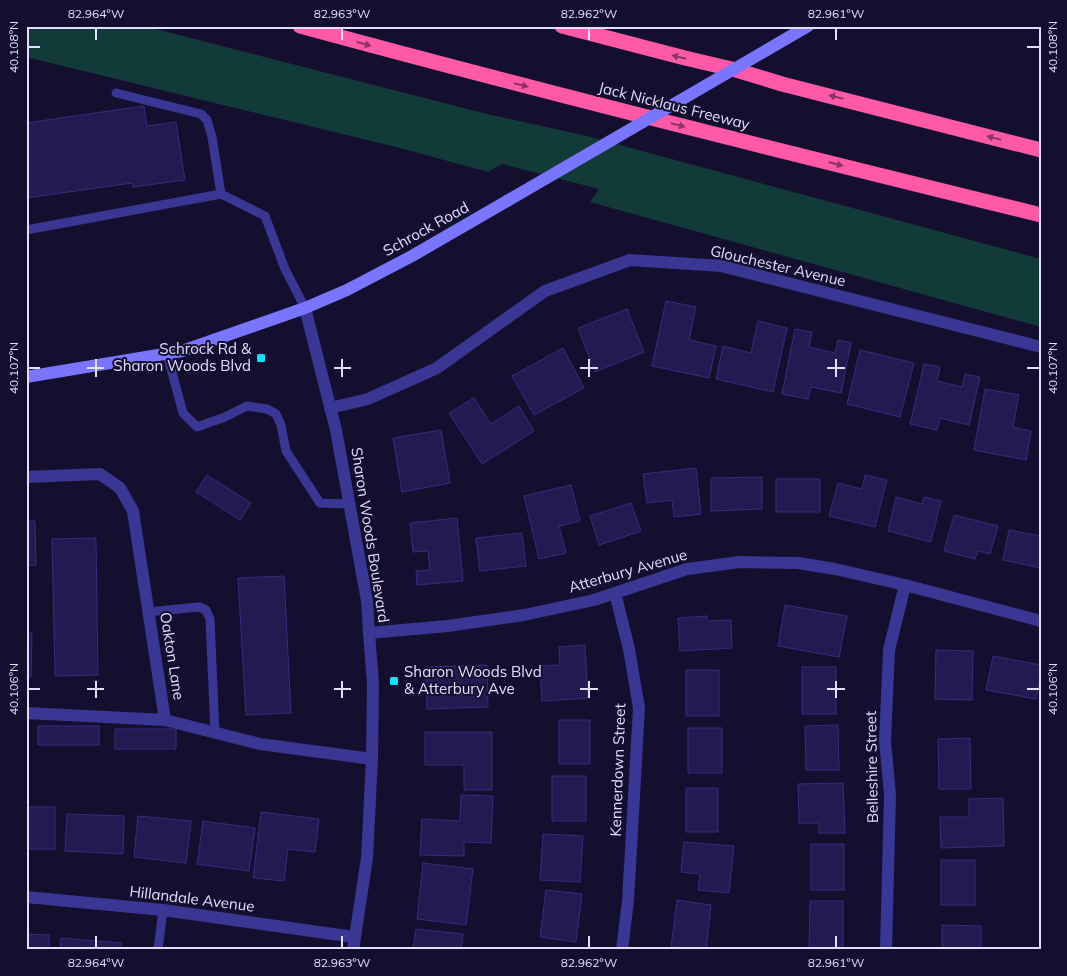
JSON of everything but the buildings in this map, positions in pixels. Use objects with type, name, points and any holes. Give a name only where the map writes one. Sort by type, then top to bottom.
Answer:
[{"type":"highway","name":"Jack Nicklaus Freeway","points":[[300,26],[624,111],[1041,215]]},
{"type":"highway","points":[[562,26],[1041,150]]},
{"type":"main road","name":"Schrock Road","points":[[26,377],[182,351],[305,308],[347,290],[412,256],[808,26]]},
{"type":"street","name":"Glouchester Avenue","points":[[330,408],[368,398],[437,368],[545,292],[630,260],[721,266],[1041,348]]},
{"type":"street","name":"Sharon Woods Boulevard","points":[[305,308],[330,408],[367,601],[373,683],[372,759],[367,858],[353,943]]},
{"type":"street","name":"Oakton Lane","points":[[26,477],[100,474],[120,488],[132,511],[165,720],[260,744],[372,759]]},
{"type":"street","name":"Atterbury Avenue","points":[[369,633],[448,626],[524,615],[594,600],[688,569],[740,562],[798,563],[905,585],[1041,621]]},
{"type":"street","name":"Belleshire Street","points":[[886,950],[890,795],[885,741],[888,668],[889,650],[905,585]]},
{"type":"street","name":"Kennerdown Street","points":[[615,593],[629,648],[639,708],[628,901],[622,950]]},
{"type":"street","points":[[26,713],[165,720]]},
{"type":"street","name":"Hillandale Avenue","points":[[26,897],[163,910],[353,943]]},
{"type":"lane","points":[[116,93],[201,114],[207,120],[212,137],[221,194]]},
{"type":"lane","points":[[26,230],[221,194],[265,216],[285,269],[305,308]]},
{"type":"lane","points":[[167,354],[183,413],[198,427],[225,417],[246,406],[266,409],[276,414],[281,425],[286,451],[320,503],[349,504]]},
{"type":"lane","points":[[148,612],[199,607],[206,610],[210,619],[215,733]]},
{"type":"lane","points":[[158,950],[163,910]]},
{"type":"green space","points":[[26,26],[144,26],[487,114],[587,136],[1041,259],[1041,327],[590,202],[599,189],[502,164],[488,172],[400,148],[26,57]]},
{"type":"place","name":"Schrock Rd & Sharon Woods Blvd","points":[[261,358]]},
{"type":"place","name":"Sharon Woods Blvd & Atterbury Ave","points":[[394,681]]}]
